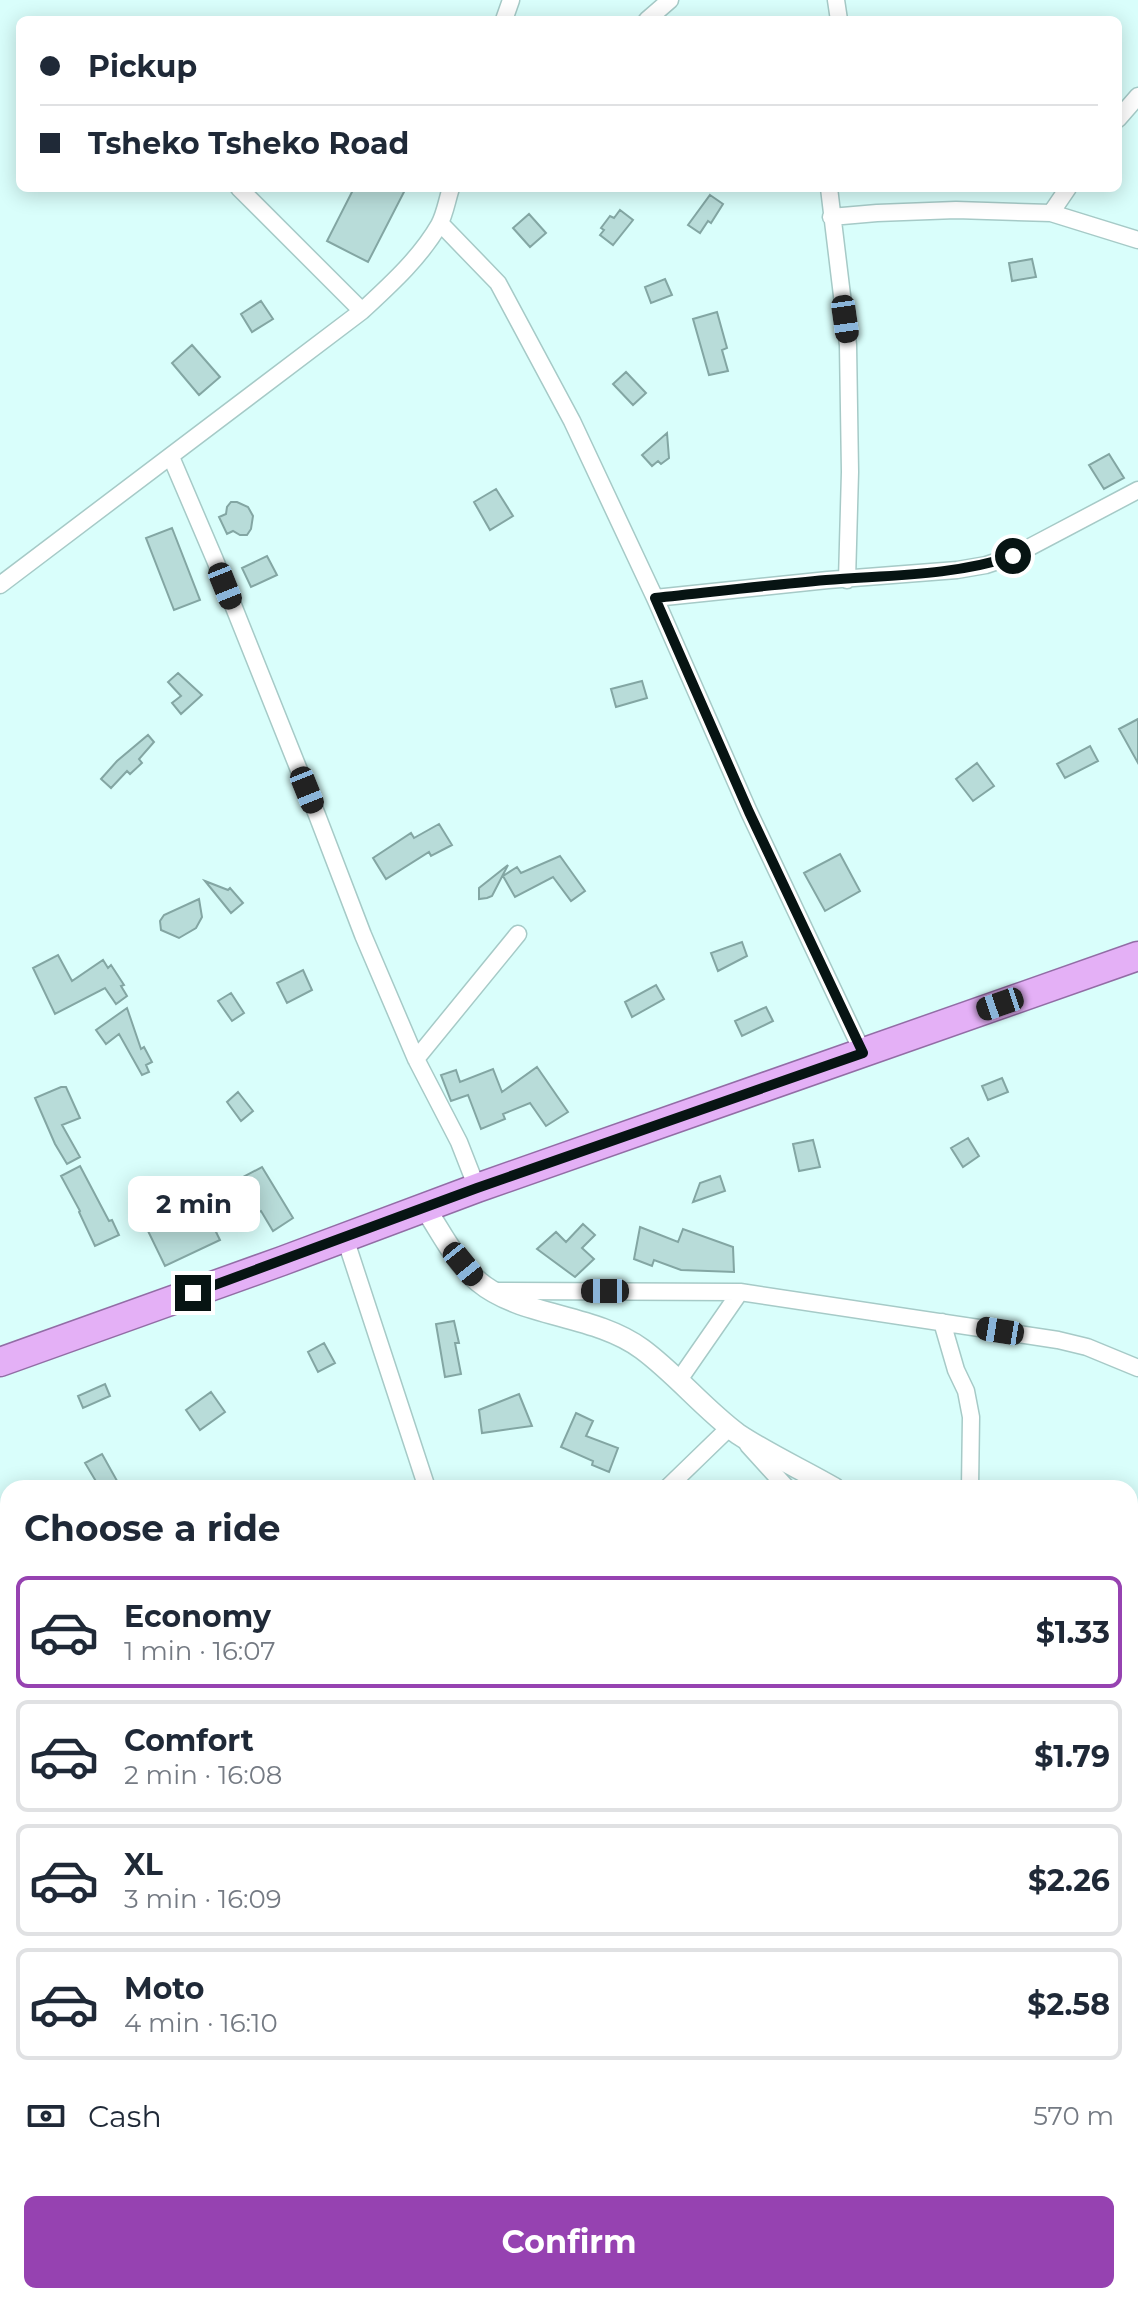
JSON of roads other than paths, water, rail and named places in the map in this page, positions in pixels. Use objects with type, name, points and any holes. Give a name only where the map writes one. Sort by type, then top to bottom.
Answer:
[{"type":"highway","points":[[0,1362],[477,1188],[1138,956]]},
{"type":"street","points":[[652,16],[670,0]]},
{"type":"street","points":[[1122,114],[1138,96]]},
{"type":"street","points":[[243,192],[362,311]]},
{"type":"street","points":[[0,585],[362,311],[401,274],[440,223],[450,192]]},
{"type":"street","points":[[829,192],[848,345],[850,472],[847,580]]},
{"type":"street","points":[[1051,213],[1065,192]]},
{"type":"street","points":[[831,217],[956,210],[1051,213],[1138,240]]},
{"type":"street","points":[[440,223],[498,283],[572,421],[655,598],[749,812],[863,1053]]},
{"type":"street","points":[[171,457],[215,560],[363,935],[416,1059],[459,1142],[477,1188]]},
{"type":"street","points":[[655,598],[986,565],[1013,556],[1138,490]]},
{"type":"street","points":[[416,1059],[518,934]]},
{"type":"street","points":[[425,1208],[476,1279],[529,1306],[616,1332],[643,1349],[734,1431],[780,1480]]},
{"type":"street","points":[[345,1238],[424,1480]]},
{"type":"street","points":[[495,1291],[740,1292],[1058,1340],[1087,1347],[1138,1368]]},
{"type":"street","points":[[679,1380],[740,1292]]},
{"type":"street","points":[[942,1322],[956,1370],[966,1391],[971,1417],[970,1480]]},
{"type":"street","points":[[676,1480],[734,1431]]},
{"type":"street","points":[[734,1431],[820,1480]]}]
